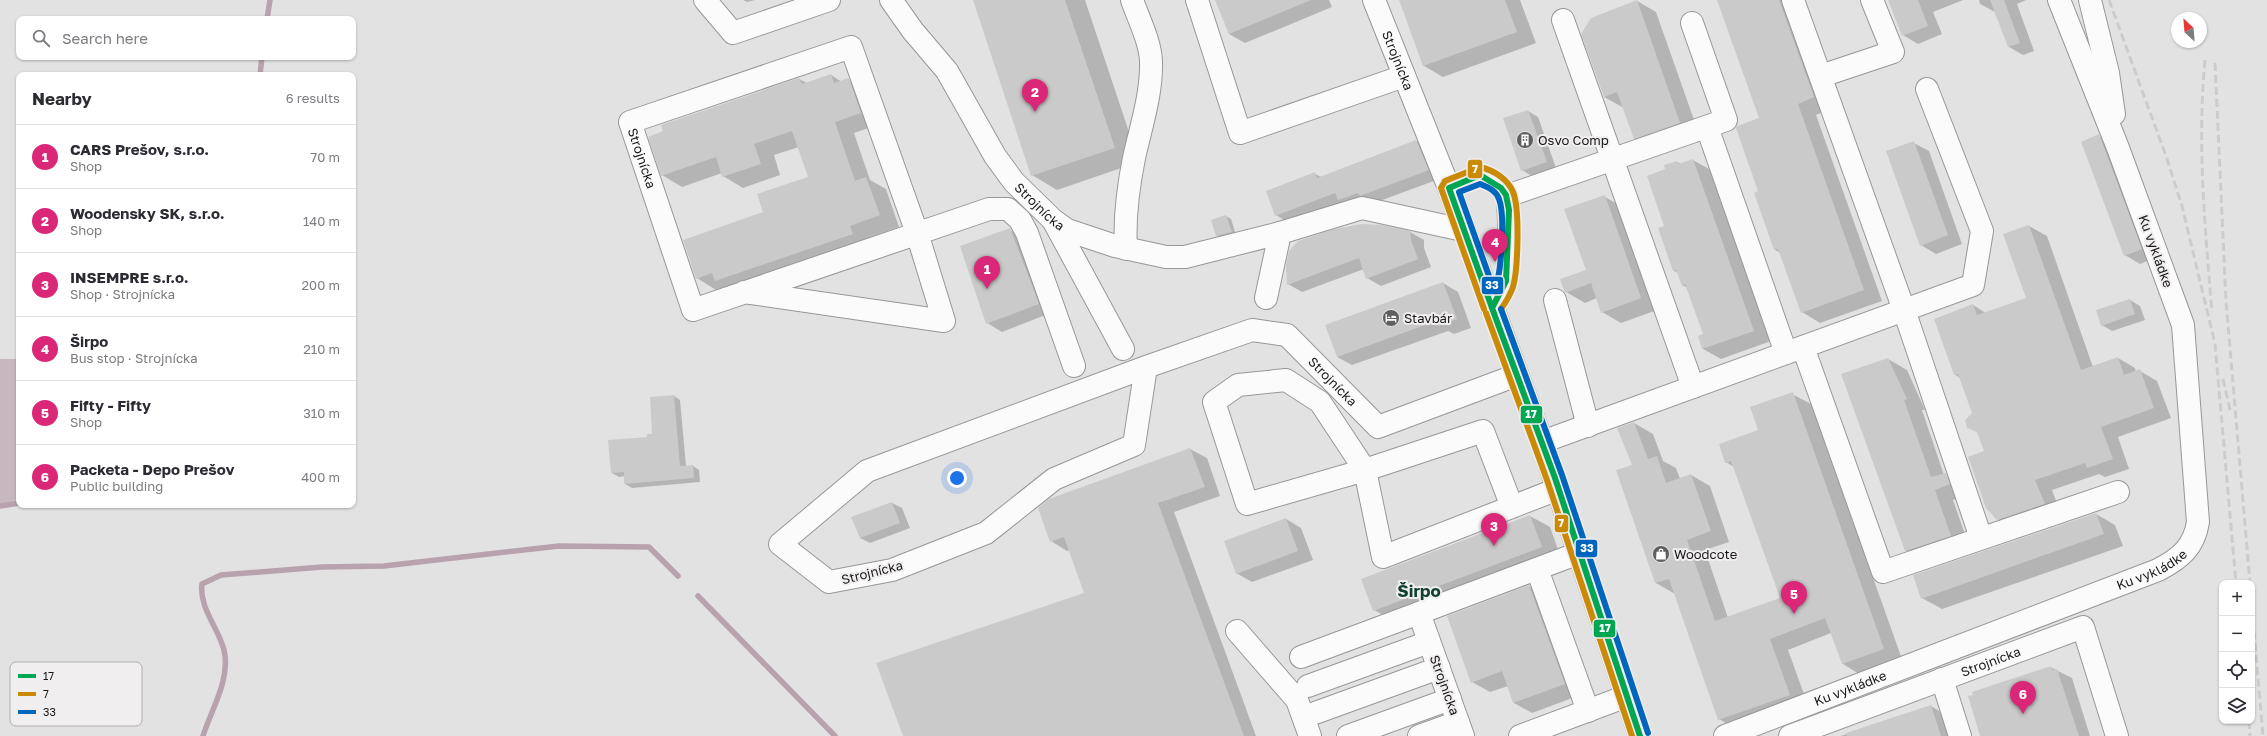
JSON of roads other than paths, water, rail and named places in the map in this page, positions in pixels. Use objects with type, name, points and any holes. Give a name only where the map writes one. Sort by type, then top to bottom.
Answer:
[{"type":"street","points":[[705,0],[733,33],[829,0]]},
{"type":"street","name":"Strojnícka","points":[[891,0],[906,21],[948,71],[995,156],[1014,182],[1052,220],[1067,230],[1150,255],[1185,257],[1280,233],[1362,208],[1464,230]]},
{"type":"street","points":[[906,21],[912,0]]},
{"type":"street","points":[[1126,249],[1128,200],[1150,78],[1151,60],[1147,42],[1132,0]]},
{"type":"street","points":[[1197,0],[1240,133],[1404,76]]},
{"type":"street","name":"Strojnícka","points":[[1374,0],[1449,188],[1542,442],[1640,736]]},
{"type":"street","points":[[1794,0],[1904,310],[1981,538]]},
{"type":"street","points":[[1820,76],[1893,52],[1872,0]]},
{"type":"street","name":"Ku vykládke","points":[[1725,736],[2158,570],[2174,562],[2196,537],[2198,522],[2183,325],[2118,148],[2059,0]]},
{"type":"street","name":"Ku vykládke","points":[[2090,0],[2108,73],[2118,148]]},
{"type":"street","points":[[1563,20],[1693,387]]},
{"type":"street","points":[[1507,196],[1726,120],[1692,23]]},
{"type":"street","name":"Strojnícka","points":[[917,233],[852,46],[630,122],[693,310],[989,209],[1008,209],[1020,220],[1027,233],[1074,366]]},
{"type":"street","points":[[1542,442],[1973,285],[1982,231],[1927,89]]},
{"type":"street","points":[[1707,127],[1882,572],[2118,492]]},
{"type":"street","points":[[1449,188],[1480,175],[1498,182],[1507,196],[1509,252],[1506,281],[1502,293],[1492,308]]},
{"type":"street","points":[[1052,220],[1123,349]]},
{"type":"street","points":[[744,292],[944,320],[917,233]]},
{"type":"street","points":[[1266,298],[1280,233]]},
{"type":"street","points":[[1555,300],[1588,426]]},
{"type":"street","name":"Strojnícka","points":[[1146,367],[1134,445],[1054,479],[986,533],[892,570],[829,582],[780,544],[867,471],[1146,367],[1252,330],[1287,336],[1378,427],[1517,375]]},
{"type":"street","points":[[1512,507],[1483,431],[1365,470],[1247,504],[1214,402],[1238,385],[1286,380],[1320,402],[1365,470],[1383,557],[1512,507],[1558,489]]},
{"type":"street","points":[[1300,657],[1419,614],[1579,553]]},
{"type":"street","points":[[1537,569],[1588,711]]},
{"type":"street","name":"Strojnícka","points":[[1419,614],[1460,729]]},
{"type":"street","name":"Strojnícka","points":[[1790,736],[2083,627],[2117,736]]},
{"type":"street","points":[[1237,631],[1297,700],[1310,736]]},
{"type":"street","points":[[1308,686],[1429,642]]},
{"type":"street","points":[[1315,713],[1439,668]]},
{"type":"street","points":[[1942,679],[1960,736]]},
{"type":"street","points":[[1520,736],[1627,696]]},
{"type":"street","points":[[1348,736],[1450,699]]},
{"type":"street","points":[[1419,736],[1460,729]]},
{"type":"waterway","points":[[267,16],[270,0]]},
{"type":"waterway","points":[[260,72],[262,60]]},
{"type":"waterway","points":[[0,506],[16,503]]},
{"type":"waterway","points":[[203,736],[223,683],[225,661],[224,650],[203,601],[202,584],[221,575],[322,567],[384,566],[559,546],[649,547],[678,576]]},
{"type":"waterway","points":[[698,596],[835,736]]},
{"type":"railway","points":[[2109,0],[2166,156],[2182,206],[2215,344],[2236,580]]},
{"type":"railway","points":[[2205,60],[2202,155],[2212,312]]},
{"type":"railway","points":[[2215,63],[2226,301],[2250,580]]},
{"type":"railway","points":[[2223,379],[2231,414]]},
{"type":"railway","points":[[2253,616],[2263,736]]},
{"type":"railway","points":[[2249,724],[2250,736]]},
{"type":"place","name":"Woodensky SK, s.r.o.","points":[[1035,112]]},
{"type":"place","name":"Osvo Comp","points":[[1525,140]]},
{"type":"place","name":"Širpo","points":[[1495,262]]},
{"type":"place","name":"CARS Prešov, s.r.o.","points":[[987,289]]},
{"type":"place","name":"Stavbár","points":[[1391,318]]},
{"type":"place","name":"INSEMPRE s.r.o.","points":[[1494,546]]},
{"type":"place","name":"Woodcote","points":[[1661,554]]},
{"type":"place","name":"Fifty - Fifty","points":[[1794,614]]},
{"type":"place","name":"Packeta - Depo Prešov","points":[[2023,714]]},
{"type":"district","name":"Širpo","points":[[1419,590]]}]
